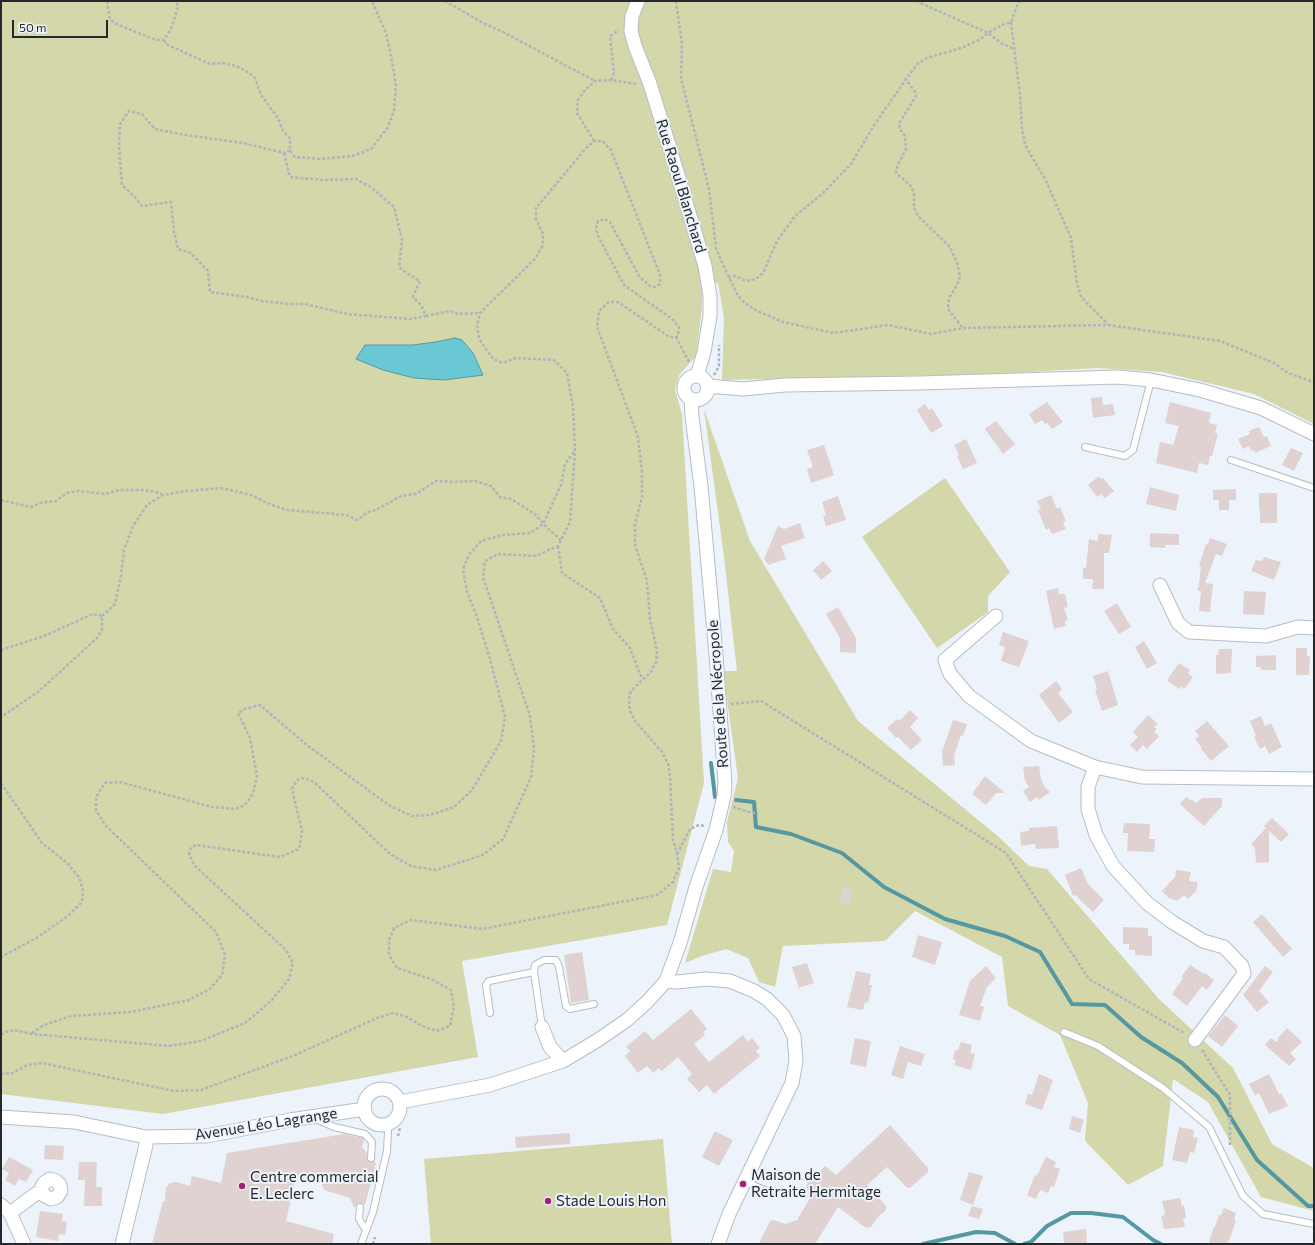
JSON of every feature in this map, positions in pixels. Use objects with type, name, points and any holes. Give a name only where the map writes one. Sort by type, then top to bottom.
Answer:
[{"type":"street","name":"Rue Raoul Blanchard","points":[[638,1],[632,16],[631,31],[635,46],[650,84],[705,266],[710,296],[710,316],[704,352],[698,372]]},
{"type":"street","points":[[698,372],[708,386],[706,394],[700,399],[691,399],[685,393],[684,385],[689,378],[698,372]]},
{"type":"street","points":[[708,386],[743,389],[785,385],[919,383],[1118,377],[1151,380],[1200,390],[1261,408],[1314,434]]},
{"type":"street","name":"Route de la Nécropole","points":[[666,981],[680,943],[696,887],[716,830],[724,796],[724,760],[714,632],[691,399]]},
{"type":"street","points":[[1160,585],[1178,623],[1189,632],[1266,636],[1298,627],[1314,628]]},
{"type":"street","points":[[996,616],[945,660],[950,674],[969,696],[1031,741],[1094,766],[1142,777],[1314,779]]},
{"type":"street","points":[[1094,766],[1088,787],[1088,809],[1096,835],[1113,866],[1147,903],[1172,922],[1203,941],[1224,947],[1242,966],[1244,974],[1195,1040]]},
{"type":"street","points":[[400,1102],[490,1085],[563,1061],[627,1020],[647,1002],[666,981],[677,982],[706,979],[730,981],[754,991],[767,999],[783,1015],[794,1036],[796,1061],[792,1083],[744,1181],[729,1214],[718,1244]]},
{"type":"street","points":[[542,1027],[550,1047],[563,1061]]},
{"type":"street","points":[[382,1088],[394,1092],[400,1102],[399,1114],[396,1119],[381,1125],[372,1122],[364,1109],[364,1103],[367,1097],[371,1093],[382,1088]]},
{"type":"street","name":"Avenue Léo Lagrange","points":[[1,1116],[74,1122],[146,1137],[206,1136],[310,1117],[364,1109]]},
{"type":"street","points":[[122,1244],[146,1146],[146,1137]]},
{"type":"street","points":[[24,1244],[6,1209],[37,1193],[42,1192]]},
{"type":"lane","points":[[1085,447],[1125,456],[1133,450],[1151,380]]},
{"type":"lane","points":[[1231,460],[1314,488]]},
{"type":"lane","points":[[542,1027],[534,972],[535,965],[544,960],[556,960],[559,966],[566,1006],[570,1009],[594,1004]]},
{"type":"lane","points":[[490,1013],[486,985],[489,981],[534,972]]},
{"type":"lane","points":[[1064,1032],[1098,1046],[1163,1088],[1209,1128],[1243,1196],[1263,1214],[1314,1224]]},
{"type":"lane","points":[[310,1117],[334,1127],[365,1134],[372,1142],[371,1158]]},
{"type":"lane","points":[[361,1244],[373,1212],[387,1151],[388,1132],[386,1124]]},
{"type":"lane","points":[[744,1181],[771,1193]]},
{"type":"lane","points":[[360,1207],[359,1220],[366,1230]]},
{"type":"path","points":[[107,1],[110,19],[114,23],[156,40],[164,40]]},
{"type":"path","points":[[164,40],[171,29],[178,6],[176,1]]},
{"type":"path","points":[[164,40],[166,44],[210,64],[223,63],[236,66],[246,71],[254,78],[262,95],[278,118],[283,131],[290,138],[290,150],[296,157],[334,159],[352,156],[371,149],[388,127],[394,110],[396,85],[386,33],[372,1]]},
{"type":"path","points":[[445,1],[483,23],[503,32],[595,81],[611,80],[635,84],[650,84]]},
{"type":"path","points":[[676,1],[682,44],[681,78],[710,189],[716,248],[738,296],[757,311],[783,322],[834,333],[888,325],[931,334],[963,328],[1108,325],[1220,340],[1274,363],[1288,373],[1314,382]]},
{"type":"path","points":[[916,1],[988,33],[1001,43],[1014,50]]},
{"type":"path","points":[[1018,1],[1011,22],[1025,145],[1046,181],[1071,238],[1076,283],[1081,297],[1108,325]]},
{"type":"path","points":[[728,276],[735,276],[746,281],[756,279],[763,273],[777,241],[795,216],[822,194],[851,164],[905,78],[917,64],[927,58],[961,48],[979,40],[1002,25],[1011,22]]},
{"type":"path","points":[[611,80],[614,73],[610,36],[621,28]]},
{"type":"path","points":[[905,78],[915,92],[916,96],[900,122],[899,128],[905,136],[906,150],[898,164],[896,173],[912,187],[914,194],[914,208],[918,216],[950,248],[957,263],[960,277],[949,298],[948,308],[963,328]]},
{"type":"path","points":[[594,141],[576,113],[578,100],[585,90],[595,81]]},
{"type":"path","points":[[290,150],[284,153],[242,143],[155,129],[142,114],[129,111],[120,124],[122,185],[142,206],[171,202],[174,232],[178,249],[191,253],[208,271],[210,292],[247,297],[262,301],[305,304],[347,314],[410,319],[450,311],[458,314],[480,314]]},
{"type":"path","points":[[642,679],[630,648],[613,629],[600,598],[562,573],[558,546],[570,522],[575,452],[573,407],[567,373],[554,360],[515,358],[503,363],[493,359],[479,339],[477,326],[480,314],[535,259],[543,245],[543,234],[536,219],[536,208],[587,147],[594,141],[602,142],[611,150],[660,275],[660,284],[655,287],[650,286],[639,276],[610,222],[605,219],[598,221],[596,228],[598,236],[624,285],[672,319],[679,327],[678,336],[676,337]]},
{"type":"path","points":[[284,153],[290,177],[323,180],[356,179],[371,187],[394,207],[402,240],[399,267],[420,281],[413,297],[420,305],[426,316]]},
{"type":"path","points":[[1,1074],[13,1073],[27,1065],[42,1063],[174,1091],[201,1090],[295,1055],[377,1018],[393,1013],[407,1017],[420,1025],[436,1031],[450,1026],[454,1007],[451,990],[431,979],[397,968],[389,955],[390,940],[394,928],[412,920],[482,929],[657,895],[673,882],[678,868],[677,854],[673,840],[668,764],[662,752],[635,721],[630,711],[629,701],[630,693],[650,672],[656,662],[658,651],[650,619],[648,581],[635,545],[635,524],[642,497],[638,437],[597,327],[599,311],[609,302],[618,302],[668,336],[674,338],[676,337]]},
{"type":"path","points":[[676,337],[688,361],[698,372]]},
{"type":"path","points":[[32,1034],[44,1024],[70,1016],[131,1012],[189,1000],[210,989],[222,975],[225,955],[216,932],[105,825],[96,810],[96,797],[105,783],[120,782],[212,807],[234,809],[244,806],[253,794],[257,776],[250,738],[238,713],[245,708],[260,705],[308,746],[390,806],[412,816],[430,815],[454,808],[472,790],[501,742],[505,717],[490,659],[476,614],[467,592],[464,569],[469,555],[481,541],[504,535],[531,533],[543,524],[561,485],[565,464],[575,452]]},
{"type":"path","points":[[1,717],[38,692],[97,638],[102,629],[102,616],[115,604],[121,576],[124,550],[133,526],[147,505],[163,495],[186,491],[222,488],[251,495],[272,505],[288,510],[346,515],[357,520],[368,512],[376,510],[401,496],[416,494],[436,481],[475,481],[491,486],[500,497],[511,499],[535,514],[543,524],[561,540]]},
{"type":"path","points":[[1,500],[31,507],[40,503],[56,501],[66,494],[76,491],[105,494],[119,490],[144,490],[163,495]]},
{"type":"path","points":[[1,1035],[5,1032],[14,1030],[32,1034],[169,1046],[201,1040],[245,1023],[271,1001],[289,979],[293,963],[286,950],[194,865],[189,853],[191,848],[196,845],[280,857],[299,849],[302,831],[292,789],[297,780],[304,778],[314,782],[390,854],[411,866],[436,870],[483,855],[503,839],[531,777],[534,750],[530,716],[483,577],[485,561],[498,554],[536,556],[558,546]]},
{"type":"path","points":[[1,650],[44,636],[93,614],[102,616]]},
{"type":"path","points":[[719,706],[761,701],[1006,853],[1090,979],[1195,1040],[1230,1094],[1230,1170]]},
{"type":"path","points":[[1,783],[42,843],[66,862],[79,877],[83,890],[82,902],[69,916],[38,937],[1,957]]},
{"type":"path","points":[[730,813],[732,807],[752,813],[758,813]]},
{"type":"path","points":[[677,854],[690,829],[699,825],[709,827]]},
{"type":"green space","points":[[1,1],[1314,1],[1314,424],[1254,394],[1162,372],[1098,368],[994,374],[722,380],[724,318],[718,283],[702,285],[702,308],[696,356],[679,375],[675,390],[682,414],[704,783],[667,925],[462,961],[478,1057],[163,1114],[1,1094]],"holes":[[[455,338],[383,370],[413,345]]]},
{"type":"green space","points":[[704,409],[750,541],[858,721],[1000,838],[1029,866],[1047,869],[1159,999],[1233,1068],[1272,1144],[1314,1168],[1314,1211],[1261,1197],[1208,1102],[1173,1079],[1163,1166],[1128,1185],[1085,1141],[1088,1103],[1060,1035],[1008,1006],[1002,957],[915,911],[885,941],[783,946],[775,987],[759,982],[748,958],[726,949],[685,963],[713,869],[731,872],[734,851],[728,842],[727,822],[738,778],[723,671],[737,671],[724,557]]},
{"type":"green space","points":[[945,478],[1010,572],[988,596],[988,612],[937,648],[862,537]]},
{"type":"green space","name":"Stade Louis Hon","points":[[663,1139],[672,1244],[431,1244],[424,1159]]},
{"type":"water","points":[[455,338],[462,340],[473,353],[483,375],[444,380],[414,378],[383,370],[356,359],[365,345],[413,345]]},
{"type":"building","points":[[1102,397],[1103,405],[1113,404],[1115,415],[1093,418],[1091,398]]},
{"type":"building","points":[[1047,402],[1063,422],[1052,429],[1042,420],[1035,424],[1029,414]]},
{"type":"building","points":[[1170,402],[1211,413],[1209,423],[1217,425],[1215,433],[1218,434],[1212,456],[1210,456],[1208,465],[1199,463],[1197,473],[1156,463],[1160,442],[1173,445],[1179,426],[1165,423]]},
{"type":"building","points":[[925,404],[929,410],[932,408],[943,426],[931,433],[917,410]]},
{"type":"building","points":[[996,421],[1015,444],[1003,454],[985,429]]},
{"type":"building","points":[[1259,427],[1264,437],[1267,436],[1271,446],[1255,453],[1254,450],[1251,451],[1249,446],[1243,449],[1238,439],[1250,434],[1249,431]]},
{"type":"building","points":[[966,439],[977,463],[963,469],[954,445]]},
{"type":"building","points":[[824,445],[834,475],[811,483],[807,469],[813,467],[807,450]]},
{"type":"building","points":[[1291,448],[1303,453],[1294,471],[1282,465]]},
{"type":"building","points":[[1099,476],[1101,479],[1103,478],[1114,491],[1105,498],[1101,494],[1097,497],[1088,485]]},
{"type":"building","points":[[1150,487],[1179,495],[1176,511],[1146,504]]},
{"type":"building","points":[[1236,489],[1236,500],[1229,500],[1229,510],[1219,510],[1219,500],[1213,500],[1213,490]]},
{"type":"building","points":[[1259,493],[1277,493],[1277,523],[1260,523]]},
{"type":"building","points":[[1051,495],[1057,509],[1060,507],[1066,521],[1063,522],[1066,529],[1052,534],[1049,528],[1046,530],[1038,510],[1041,509],[1037,501]]},
{"type":"building","points":[[838,496],[846,520],[826,526],[823,516],[826,515],[822,502]]},
{"type":"building","points":[[800,523],[805,538],[781,546],[786,559],[768,565],[764,559],[778,526],[784,529]]},
{"type":"building","points":[[1150,533],[1179,534],[1179,545],[1165,545],[1165,548],[1150,547]]},
{"type":"building","points":[[1098,534],[1112,535],[1109,553],[1104,553],[1104,589],[1092,589],[1093,579],[1083,579],[1083,568],[1086,568],[1089,539],[1098,541]]},
{"type":"building","points":[[1210,538],[1227,544],[1222,556],[1216,554],[1205,583],[1213,584],[1210,612],[1199,611],[1201,591],[1198,591],[1201,567],[1199,566],[1206,544],[1208,545]]},
{"type":"building","points":[[1264,557],[1281,562],[1274,580],[1251,571],[1256,560],[1262,561]]},
{"type":"building","points":[[823,561],[832,571],[821,580],[813,570]]},
{"type":"building","points":[[1058,588],[1059,594],[1065,594],[1068,607],[1064,608],[1068,620],[1065,621],[1066,626],[1054,629],[1046,591]]},
{"type":"building","points":[[1244,591],[1266,592],[1264,615],[1243,614]]},
{"type":"building","points":[[1117,603],[1131,627],[1119,634],[1104,611]]},
{"type":"building","points":[[838,607],[856,638],[856,653],[840,652],[840,638],[826,614]]},
{"type":"building","points":[[1003,632],[1029,641],[1019,667],[1001,661],[1005,647],[999,645]]},
{"type":"building","points":[[1144,641],[1157,663],[1147,669],[1135,647]]},
{"type":"building","points":[[1296,648],[1307,648],[1307,656],[1310,656],[1309,675],[1296,675]]},
{"type":"building","points":[[1219,649],[1232,649],[1231,673],[1216,674],[1216,655],[1218,655]]},
{"type":"building","points":[[1276,655],[1276,670],[1261,670],[1261,667],[1256,667],[1256,656]]},
{"type":"building","points":[[1179,663],[1190,670],[1188,673],[1193,677],[1184,689],[1181,686],[1179,689],[1167,680]]},
{"type":"building","points":[[1108,671],[1118,705],[1102,711],[1095,690],[1097,689],[1093,676]]},
{"type":"building","points":[[1056,681],[1062,689],[1058,693],[1073,712],[1059,723],[1039,695]]},
{"type":"building","points":[[910,710],[918,718],[910,727],[922,740],[911,750],[898,737],[896,738],[887,728],[897,719],[899,721]]},
{"type":"building","points":[[1148,715],[1158,724],[1154,727],[1157,729],[1154,732],[1159,736],[1147,749],[1143,745],[1137,752],[1130,745],[1138,737],[1133,732]]},
{"type":"building","points":[[1261,716],[1265,726],[1271,723],[1282,747],[1269,754],[1265,746],[1260,749],[1254,737],[1256,736],[1250,721]]},
{"type":"building","points":[[953,720],[967,724],[963,736],[961,735],[954,756],[955,765],[943,766],[942,752]]},
{"type":"building","points":[[1207,721],[1229,746],[1211,761],[1195,739],[1199,736],[1195,731]]},
{"type":"building","points":[[1039,766],[1041,779],[1044,786],[1050,792],[1039,800],[1037,797],[1030,802],[1023,791],[1029,787],[1025,781],[1023,767]]},
{"type":"building","points":[[985,776],[1005,793],[996,793],[986,805],[972,794]]},
{"type":"building","points":[[1186,797],[1191,801],[1192,799],[1196,803],[1202,798],[1222,798],[1222,806],[1204,826],[1180,804]]},
{"type":"building","points":[[1272,818],[1289,834],[1281,842],[1269,831],[1269,862],[1256,863],[1255,848],[1251,844],[1266,828],[1264,826]]},
{"type":"building","points":[[1124,823],[1150,824],[1149,839],[1155,839],[1154,852],[1127,851],[1128,833],[1123,833]]},
{"type":"building","points":[[1057,826],[1059,848],[1036,849],[1035,844],[1021,846],[1020,832],[1029,831],[1029,828]]},
{"type":"building","points":[[1081,868],[1088,884],[1104,900],[1093,912],[1078,898],[1077,895],[1073,896],[1065,875]]},
{"type":"building","points":[[1176,870],[1191,872],[1189,881],[1198,882],[1196,891],[1188,899],[1184,895],[1177,901],[1169,898],[1162,891],[1175,877]]},
{"type":"building","points":[[843,887],[853,890],[848,905],[839,902]]},
{"type":"building","points":[[1262,914],[1292,949],[1283,957],[1253,922]]},
{"type":"building","points":[[1123,927],[1148,928],[1148,936],[1152,936],[1152,956],[1135,955],[1135,950],[1129,950],[1129,944],[1123,944]]},
{"type":"building","points":[[918,935],[942,942],[935,965],[912,957]]},
{"type":"building","points":[[582,952],[589,1000],[571,1003],[564,955]]},
{"type":"building","points":[[807,963],[814,983],[799,988],[792,967]]},
{"type":"building","points":[[1190,965],[1214,980],[1207,990],[1202,986],[1187,1006],[1172,994],[1183,978],[1181,977]]},
{"type":"building","points":[[986,966],[996,978],[987,987],[980,1006],[984,1007],[980,1021],[959,1015],[970,981]]},
{"type":"building","points":[[1265,966],[1273,972],[1259,991],[1269,1002],[1257,1012],[1243,995]]},
{"type":"building","points":[[856,971],[871,974],[869,985],[872,985],[868,1003],[865,1002],[863,1010],[847,1007]]},
{"type":"building","points":[[691,1009],[707,1029],[703,1032],[705,1035],[694,1044],[709,1062],[743,1035],[748,1042],[752,1038],[760,1048],[756,1051],[760,1056],[714,1094],[707,1085],[699,1092],[687,1079],[692,1074],[678,1057],[662,1071],[659,1068],[653,1073],[647,1066],[638,1073],[625,1056],[630,1051],[626,1047],[645,1031],[653,1040]]},
{"type":"building","points":[[1225,1015],[1238,1026],[1222,1047],[1208,1036]]},
{"type":"building","points":[[1287,1028],[1302,1042],[1290,1053],[1296,1059],[1289,1066],[1265,1045],[1271,1038],[1276,1042]]},
{"type":"building","points":[[855,1038],[871,1041],[866,1067],[850,1064]]},
{"type":"building","points":[[961,1042],[972,1045],[970,1053],[975,1054],[971,1070],[954,1065],[956,1060],[953,1059],[955,1050],[958,1050]]},
{"type":"building","points":[[900,1046],[925,1054],[921,1066],[908,1062],[903,1079],[891,1075]]},
{"type":"building","points":[[1039,1074],[1053,1080],[1042,1110],[1025,1104],[1028,1094],[1032,1095]]},
{"type":"building","points":[[1269,1074],[1279,1094],[1281,1093],[1288,1106],[1269,1114],[1259,1093],[1255,1095],[1249,1084]]},
{"type":"building","points":[[1072,1116],[1084,1120],[1080,1133],[1069,1129]]},
{"type":"building","points":[[890,1125],[928,1168],[928,1172],[910,1188],[906,1187],[887,1167],[867,1185],[886,1206],[886,1210],[877,1218],[871,1227],[866,1228],[838,1207],[815,1244],[759,1244],[770,1221],[774,1220],[785,1224],[797,1220],[810,1198],[806,1185],[825,1166],[836,1175]]},
{"type":"building","points":[[1179,1127],[1194,1130],[1193,1137],[1198,1138],[1194,1153],[1190,1152],[1187,1163],[1172,1160]]},
{"type":"building","points":[[715,1131],[733,1140],[719,1166],[702,1157]]},
{"type":"building","points":[[570,1133],[570,1144],[516,1148],[515,1137]]},
{"type":"building","name":"Centre commercial E. Leclerc","points":[[344,1134],[363,1138],[364,1140],[362,1147],[367,1153],[367,1160],[370,1162],[374,1161],[376,1163],[365,1205],[358,1203],[354,1208],[350,1198],[324,1190],[321,1181],[296,1175],[286,1221],[334,1234],[332,1244],[152,1244],[163,1201],[165,1202],[166,1188],[170,1183],[176,1182],[190,1186],[192,1176],[221,1183],[227,1153]]},
{"type":"building","points":[[45,1145],[64,1146],[63,1160],[44,1159]]},
{"type":"building","points":[[9,1157],[33,1170],[26,1182],[19,1179],[15,1186],[5,1180],[9,1173],[2,1169]]},
{"type":"building","points":[[1046,1157],[1056,1162],[1054,1167],[1060,1169],[1054,1187],[1051,1186],[1048,1193],[1040,1190],[1036,1199],[1027,1195],[1035,1175],[1037,1176]]},
{"type":"building","points":[[79,1162],[97,1162],[96,1187],[102,1187],[102,1206],[84,1206],[85,1180],[78,1180]]},
{"type":"building","points":[[969,1172],[983,1176],[973,1205],[960,1200]]},
{"type":"building","points":[[1180,1198],[1182,1206],[1184,1205],[1186,1218],[1183,1219],[1185,1227],[1164,1229],[1161,1216],[1165,1215],[1162,1201]]},
{"type":"building","points":[[972,1206],[983,1209],[979,1219],[968,1216]]},
{"type":"building","points":[[1224,1208],[1236,1213],[1234,1220],[1236,1221],[1227,1244],[1214,1244],[1209,1242],[1219,1215],[1221,1215]]},
{"type":"building","points":[[40,1211],[63,1214],[62,1221],[67,1222],[65,1235],[59,1234],[58,1241],[36,1237]]},
{"type":"building","points":[[1086,1229],[1087,1244],[1064,1244],[1063,1232]]},
{"type":"waterway","points":[[711,763],[715,797]]},
{"type":"waterway","points":[[736,800],[754,802],[756,827],[791,834],[842,853],[884,887],[945,919],[1005,936],[1040,952],[1072,1004],[1105,1005],[1141,1037],[1182,1063],[1218,1097],[1257,1160],[1308,1206],[1314,1206]]},
{"type":"waterway","points":[[1024,1244],[1031,1242],[1047,1226],[1071,1213],[1091,1213],[1123,1217],[1153,1240],[1161,1244]]},
{"type":"waterway","points":[[923,1244],[976,1232],[995,1233],[1015,1244]]},
{"type":"place","name":"Maison de Retraite Hermitage","points":[[743,1184]]},
{"type":"place","name":"Centre commercial E. Leclerc","points":[[242,1186]]},
{"type":"place","name":"Stade Louis Hon","points":[[548,1201]]}]
